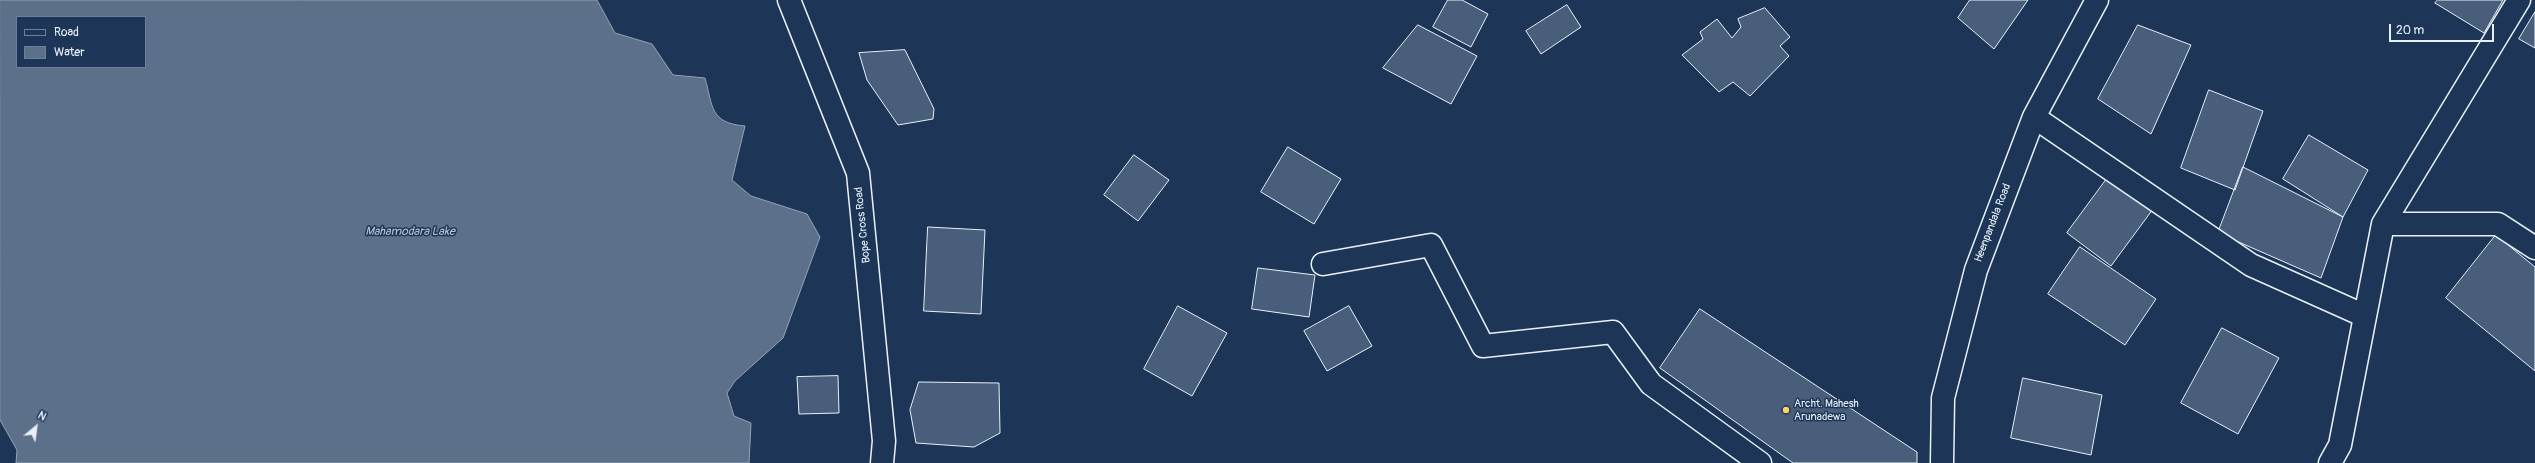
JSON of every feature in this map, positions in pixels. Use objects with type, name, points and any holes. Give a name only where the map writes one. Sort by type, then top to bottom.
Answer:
[{"type":"street","name":"Bope Cross Road","points":[[788,0],[858,173],[884,441],[882,463]]},
{"type":"street","name":"Heenpandala Road","points":[[1942,463],[1943,398],[1976,270],[2034,117],[2097,0]]},
{"type":"street","points":[[2330,463],[2340,445],[2383,224],[2519,0]]},
{"type":"street","points":[[2034,117],[2251,264],[2365,316]]},
{"type":"street","points":[[2383,224],[2498,224],[2535,248]]},
{"type":"street","points":[[1323,264],[1431,245],[1482,346],[1613,332],[1651,384],[1760,463]]},
{"type":"water","name":"Mahamodara Lake","points":[[0,0],[597,0],[615,33],[652,44],[673,75],[705,78],[712,105],[719,117],[725,121],[745,126],[732,180],[751,196],[807,214],[820,237],[783,338],[735,381],[727,393],[734,416],[751,423],[749,463],[16,463],[17,450],[0,420]]},
{"type":"building","points":[[1448,0],[1462,0],[1488,14],[1471,47],[1433,27]]},
{"type":"building","points":[[1970,0],[2028,0],[1994,49],[1958,18]]},
{"type":"building","points":[[2438,0],[2503,0],[2484,33],[2435,3]]},
{"type":"building","points":[[1567,5],[1581,27],[1541,54],[1526,31]]},
{"type":"building","points":[[1765,8],[1790,37],[1780,46],[1789,56],[1750,96],[1733,82],[1719,92],[1682,55],[1703,39],[1700,32],[1717,19],[1732,38],[1741,27],[1738,19]]},
{"type":"building","points":[[2535,12],[2535,48],[2519,39]]},
{"type":"building","points":[[1418,25],[1477,56],[1451,104],[1383,68]]},
{"type":"building","points":[[2138,25],[2191,45],[2151,134],[2098,99]]},
{"type":"building","points":[[905,50],[934,109],[933,119],[898,125],[867,80],[859,53]]},
{"type":"building","points":[[2209,90],[2263,111],[2235,190],[2181,168]]},
{"type":"building","points":[[2309,135],[2368,170],[2343,217],[2283,179]]},
{"type":"building","points":[[1288,147],[1341,179],[1314,224],[1261,192]]},
{"type":"building","points":[[1134,155],[1169,180],[1138,221],[1104,195]]},
{"type":"building","points":[[2243,167],[2343,217],[2321,278],[2218,233]]},
{"type":"building","points":[[2109,176],[2153,209],[2111,266],[2067,233]]},
{"type":"building","points":[[928,227],[985,230],[981,314],[924,311]]},
{"type":"building","points":[[2496,235],[2535,267],[2535,371],[2446,298]]},
{"type":"building","points":[[2080,247],[2156,299],[2125,345],[2048,294]]},
{"type":"building","points":[[1258,268],[1315,275],[1309,317],[1252,309]]},
{"type":"building","points":[[1178,306],[1227,333],[1192,396],[1144,369]]},
{"type":"building","points":[[1349,306],[1372,346],[1327,371],[1304,331]]},
{"type":"building","name":"Archt. Mahesh Arunadewa","points":[[1700,309],[1917,452],[1917,463],[1793,463],[1660,368]]},
{"type":"building","points":[[2222,328],[2279,358],[2238,434],[2181,403]]},
{"type":"building","points":[[838,376],[839,413],[799,414],[797,377]]},
{"type":"building","points":[[2023,378],[2102,395],[2091,455],[2011,438]]},
{"type":"building","points":[[919,382],[999,383],[1000,433],[974,447],[916,443],[910,410]]},
{"type":"place","name":"Archt. Mahesh Arunadewa","points":[[1786,410]]}]
